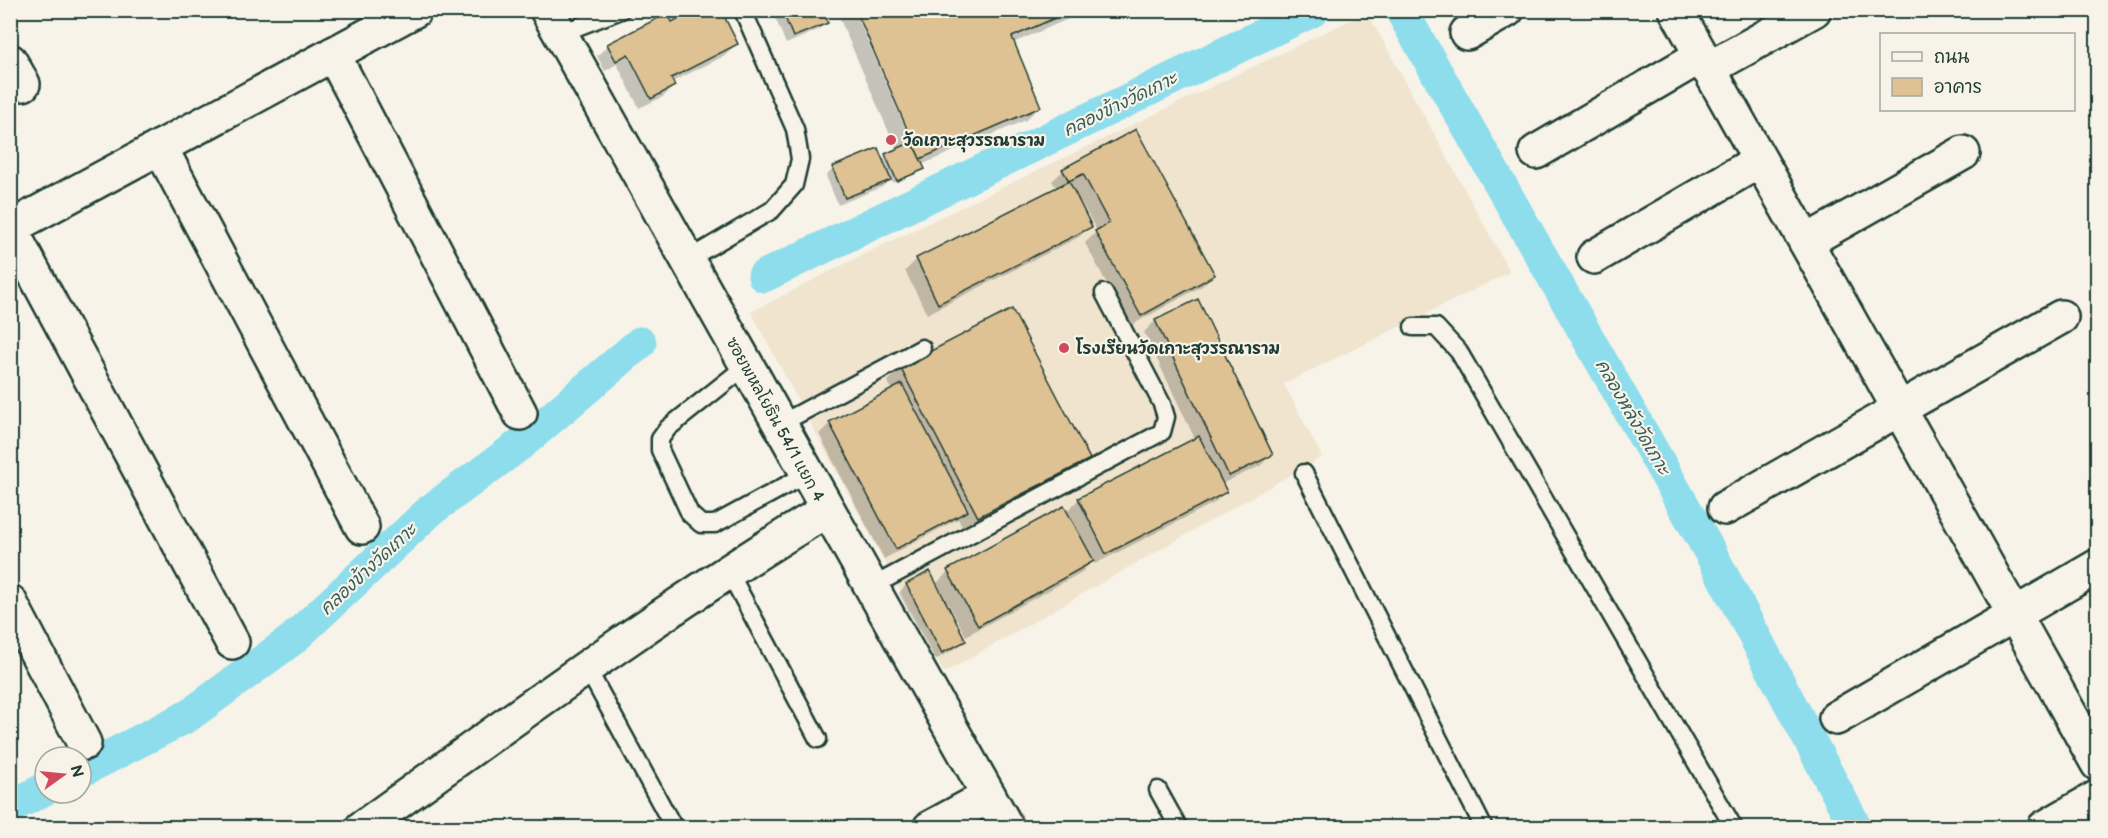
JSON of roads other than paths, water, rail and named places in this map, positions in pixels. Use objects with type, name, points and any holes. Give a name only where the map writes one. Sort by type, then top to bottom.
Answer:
[{"type":"street","points":[[232,642],[10,228],[415,10]]},
{"type":"street","points":[[1467,33],[1507,10]]},
{"type":"street","points":[[1676,10],[2097,764]]},
{"type":"street","points":[[1536,152],[1705,62],[1814,10]]},
{"type":"street","name":"ซอยพหลโยธิน 54/1 แยก 4","points":[[553,22],[1007,828]]},
{"type":"street","points":[[333,54],[520,413]]},
{"type":"street","points":[[160,147],[362,527]]},
{"type":"street","points":[[1806,242],[1963,153]]},
{"type":"street","points":[[1594,257],[1759,161]]},
{"type":"street","points":[[1725,508],[2061,317]]},
{"type":"street","points":[[362,828],[586,666],[728,570],[827,510]]},
{"type":"street","points":[[1836,718],[2097,566]]},
{"type":"street","points":[[10,602],[84,743]]},
{"type":"street","points":[[930,828],[989,796]]},
{"type":"street","points":[[2044,828],[2097,797]]},
{"type":"lane","points":[[553,22],[621,10]]},
{"type":"lane","points":[[687,260],[772,210],[794,185],[800,159],[795,129],[744,13]]},
{"type":"lane","points":[[871,587],[1161,432],[1166,417],[1162,404],[1104,293]]},
{"type":"lane","points":[[1413,327],[1436,327],[1459,352],[1734,828]]},
{"type":"lane","points":[[780,424],[922,348]]},
{"type":"lane","points":[[746,366],[668,428],[660,439],[660,450],[690,514],[701,524],[715,524],[807,474]]},
{"type":"lane","points":[[1304,473],[1484,828]]},
{"type":"lane","points":[[728,570],[818,739]]},
{"type":"lane","points":[[586,666],[674,828]]},
{"type":"lane","points":[[1158,790],[1179,828]]},
{"type":"waterway","name":"คลองข้างวัดเกาะ","points":[[764,276],[1314,10]]},
{"type":"waterway","name":"คลองหลังวัดเกาะ","points":[[1401,10],[1710,552],[1856,828]]},
{"type":"waterway","name":"คลองข้างวัดเกาะ","points":[[93,765],[188,716],[293,639],[431,510],[522,443],[640,343]]},
{"type":"waterway","name":"คลองข้างวัดเกาะ","points":[[10,807],[33,795]]},
{"type":"place","name":"วัดเกาะสุวรรณาราม","points":[[891,140]]},
{"type":"place","name":"โรงเรียนวัดเกาะสุวรรณาราม","points":[[1064,348]]}]
